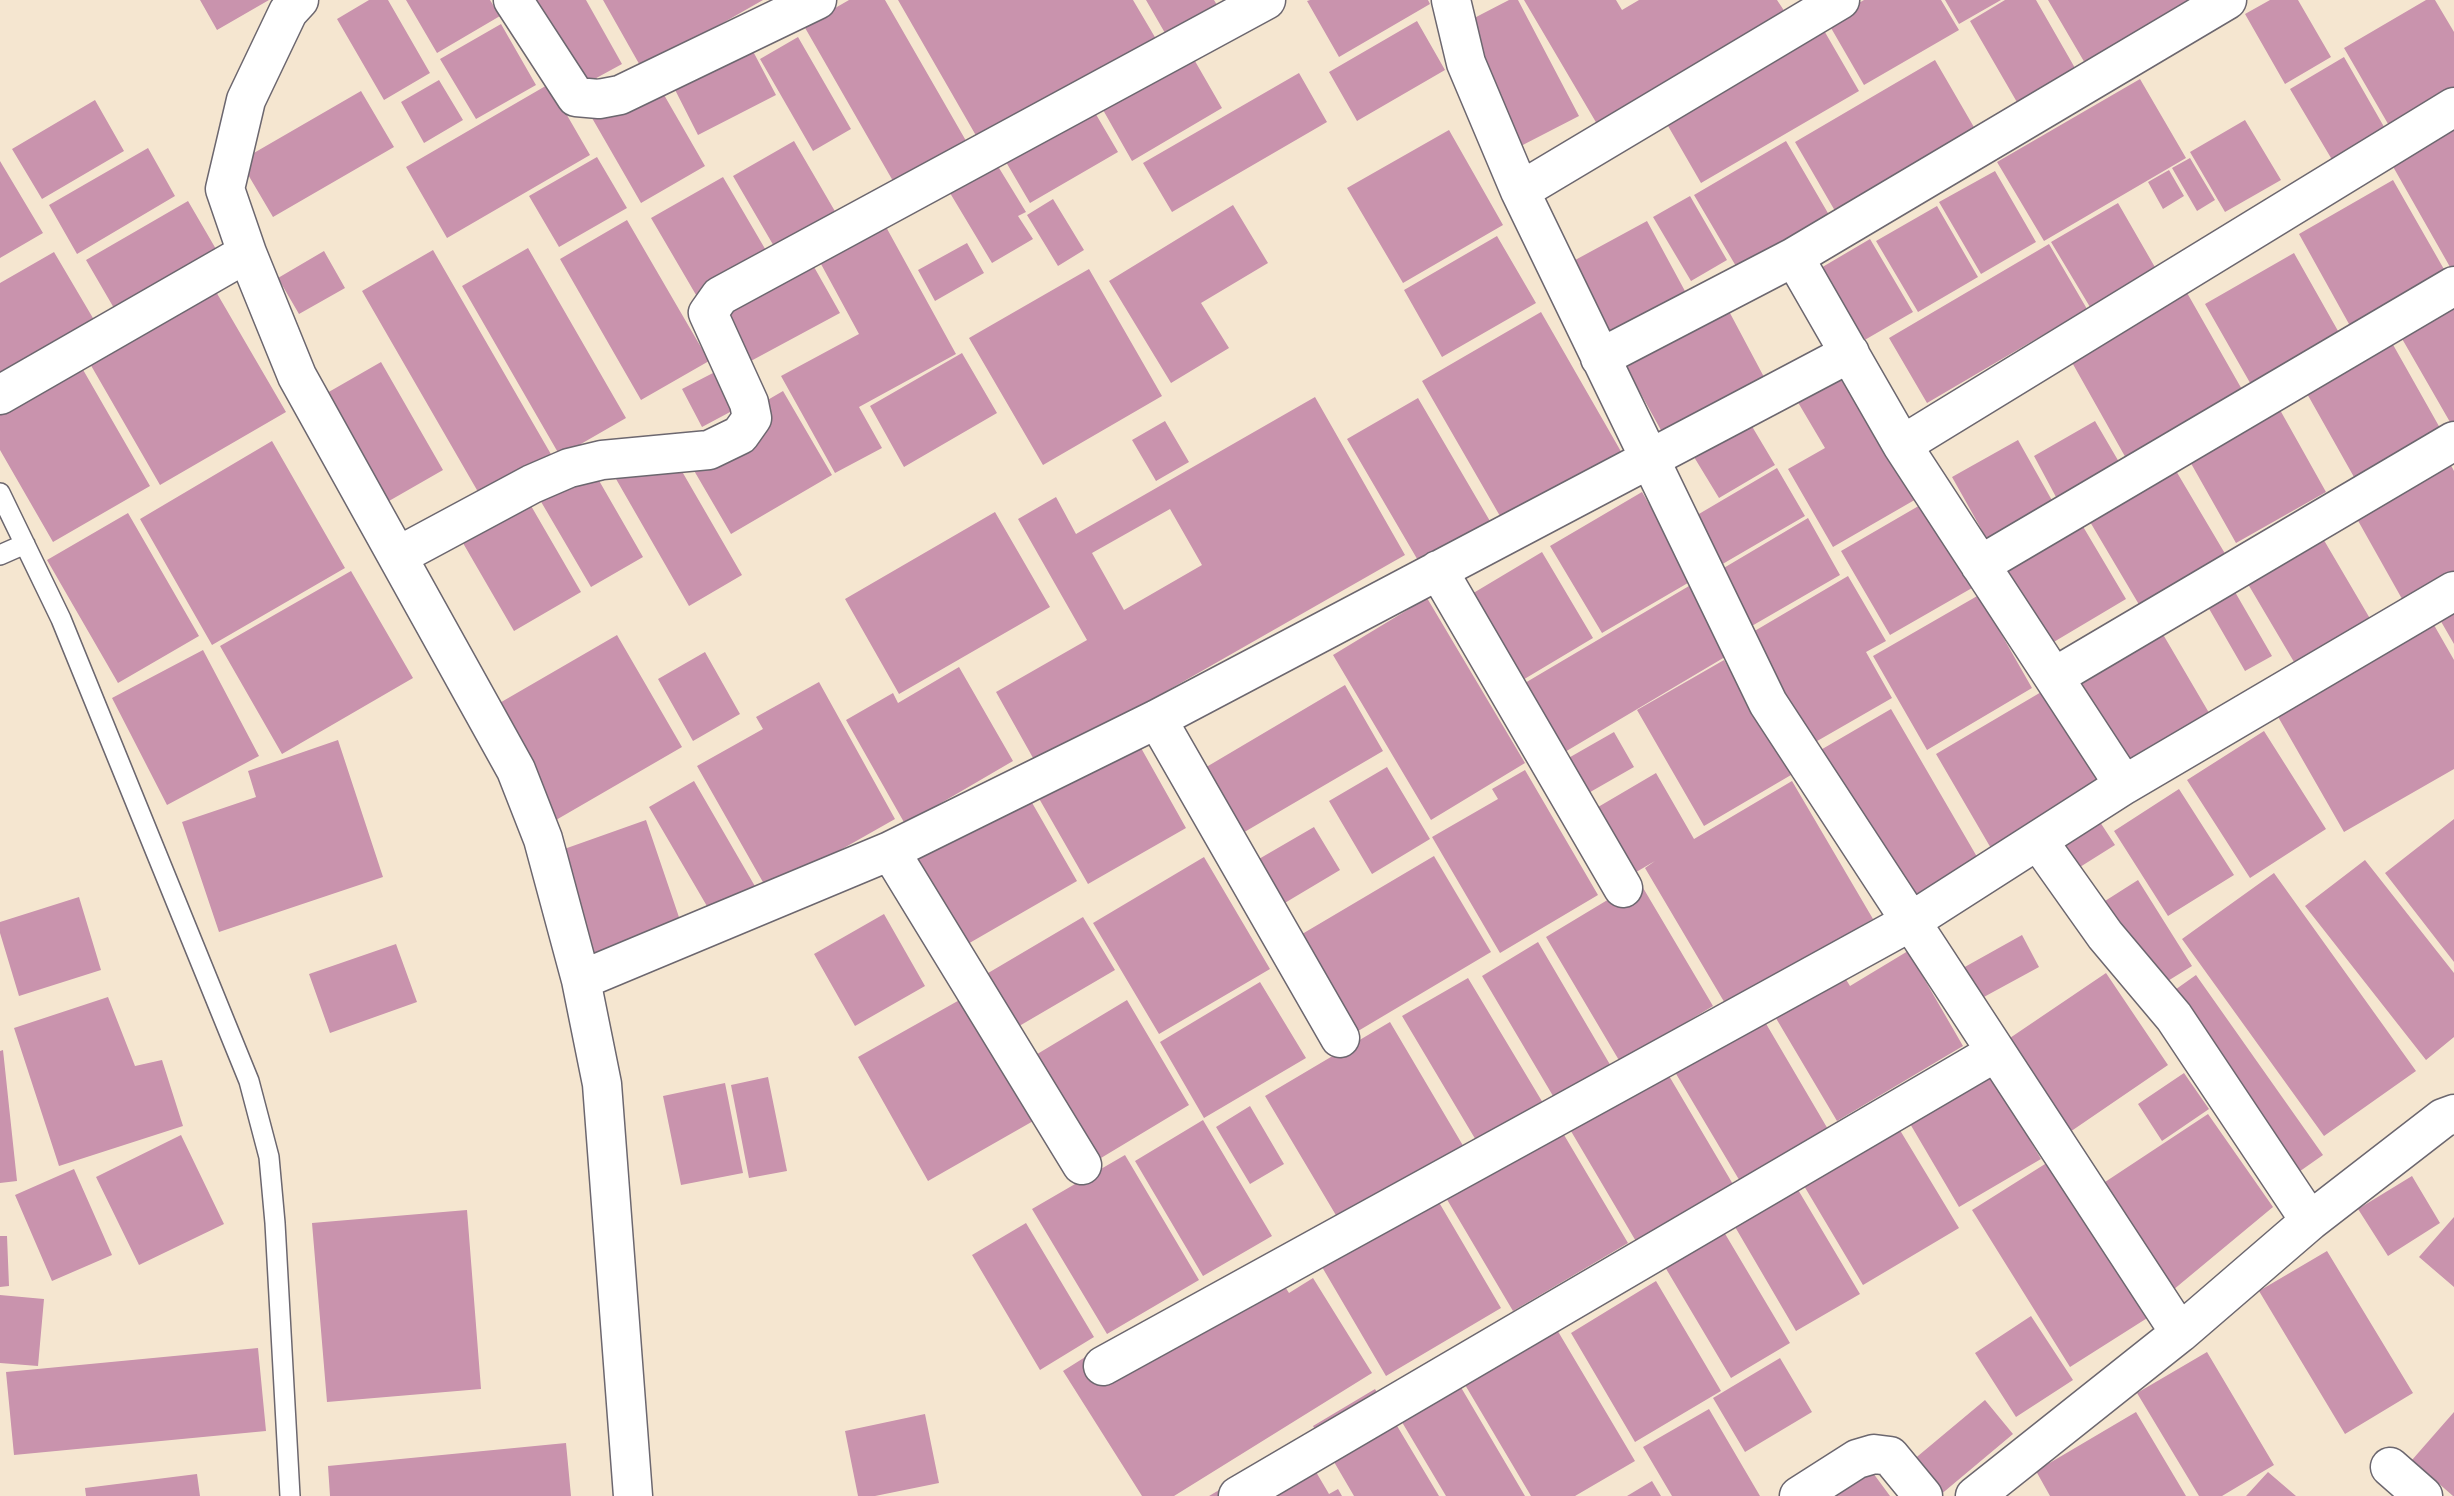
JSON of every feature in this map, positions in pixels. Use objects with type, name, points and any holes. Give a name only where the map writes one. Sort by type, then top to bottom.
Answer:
[{"type":"street","points":[[299,0],[288,12],[247,100],[225,189],[247,253],[298,376],[516,770],[543,839],[581,980],[602,1084],[633,1496]]},
{"type":"street","points":[[513,0],[576,97],[599,99],[620,94],[817,0]]},
{"type":"street","points":[[398,556],[532,484],[569,468],[602,460],[709,450],[740,435],[752,418],[749,403],[708,313],[720,296],[1266,0]]},
{"type":"street","points":[[1451,0],[1466,63],[1520,191],[1648,461],[1768,703],[2180,1333]]},
{"type":"street","points":[[1520,191],[1840,0]]},
{"type":"street","points":[[1600,358],[1794,257],[2227,0]]},
{"type":"street","points":[[1902,445],[2454,107]]},
{"type":"street","points":[[0,395],[247,253]]},
{"type":"street","points":[[1794,257],[1902,445],[2124,785]]},
{"type":"street","points":[[1980,565],[2454,286]]},
{"type":"street","points":[[581,980],[890,851],[1157,719],[1850,353]]},
{"type":"street","points":[[2054,677],[2454,441]]},
{"type":"street","points":[[1438,570],[1623,888]]},
{"type":"street","points":[[1103,1366],[1910,922],[2039,842],[2124,785],[2454,591]]},
{"type":"street","points":[[1157,719],[1340,1038]]},
{"type":"street","points":[[2039,842],[2105,935],[2174,1017],[2310,1221]]},
{"type":"street","points":[[890,851],[1082,1165]]},
{"type":"street","points":[[1238,1496],[1996,1052]]},
{"type":"street","points":[[1975,1496],[2180,1333],[2310,1221],[2443,1118],[2454,1114]]},
{"type":"street","points":[[1799,1496],[1857,1459],[1874,1454],[1891,1456],[1923,1496]]},
{"type":"street","points":[[2390,1467],[2423,1496]]},
{"type":"lane","points":[[0,493],[103,718],[248,1081],[269,1157],[290,1496]]},
{"type":"lane","points":[[0,555],[25,544]]},
{"type":"building","points":[[200,0],[269,0],[217,30]]},
{"type":"building","points":[[369,0],[388,0],[430,73],[384,100],[337,19]]},
{"type":"building","points":[[406,0],[490,0],[500,16],[437,53]]},
{"type":"building","points":[[528,0],[586,0],[622,64],[578,88]]},
{"type":"building","points":[[603,0],[763,0],[642,69]]},
{"type":"building","points":[[849,0],[885,0],[969,146],[897,188],[804,26]]},
{"type":"building","points":[[898,0],[1133,0],[1159,44],[982,146]]},
{"type":"building","points":[[1146,0],[1214,0],[1220,10],[1169,40]]},
{"type":"building","points":[[1428,0],[1430,4],[1339,57],[1307,1]]},
{"type":"building","points":[[1509,0],[1518,0],[1579,116],[1515,149],[1451,30]]},
{"type":"building","points":[[1524,0],[1616,0],[1622,10],[1639,0],[1777,0],[1785,12],[1597,124]]},
{"type":"building","points":[[1864,0],[1941,0],[1959,30],[1864,85],[1827,21]]},
{"type":"building","points":[[1945,0],[2001,0],[1959,24]]},
{"type":"building","points":[[2005,0],[2036,0],[2083,82],[2025,116],[1970,21]]},
{"type":"building","points":[[2048,0],[2204,0],[2089,70]]},
{"type":"building","points":[[2270,0],[2298,0],[2331,57],[2285,84],[2245,14]]},
{"type":"building","points":[[2426,0],[2435,0],[2454,32],[2454,92],[2391,129],[2344,48]]},
{"type":"building","points":[[1417,21],[1445,70],[1357,121],[1329,72]]},
{"type":"building","points":[[501,24],[536,85],[476,119],[440,59]]},
{"type":"building","points":[[1822,27],[1859,91],[1701,183],[1664,119]]},
{"type":"building","points":[[745,36],[776,95],[698,135],[668,76]]},
{"type":"building","points":[[798,37],[851,129],[813,151],[760,59]]},
{"type":"building","points":[[1184,42],[1222,108],[1132,161],[1094,94]]},
{"type":"building","points":[[2344,57],[2387,132],[2334,163],[2290,89]]},
{"type":"building","points":[[1935,60],[1982,141],[1842,223],[1795,142]]},
{"type":"building","points":[[1299,73],[1327,122],[1172,212],[1143,163]]},
{"type":"building","points":[[652,74],[705,166],[641,203],[588,111]]},
{"type":"building","points":[[2140,79],[2186,158],[2044,241],[1997,162]]},
{"type":"building","points":[[439,80],[463,120],[424,143],[401,102]]},
{"type":"building","points":[[549,84],[590,155],[447,238],[406,167]]},
{"type":"building","points":[[361,91],[394,147],[273,217],[240,161]]},
{"type":"building","points":[[1087,99],[1118,152],[1030,203],[999,150]]},
{"type":"building","points":[[95,100],[124,151],[42,199],[12,149]]},
{"type":"building","points":[[2454,118],[2454,274],[2387,156]]},
{"type":"building","points":[[2245,120],[2281,180],[2225,212],[2190,152]]},
{"type":"building","points":[[1449,130],[1503,225],[1403,283],[1347,188]]},
{"type":"building","points":[[794,141],[836,213],[775,248],[733,176]]},
{"type":"building","points":[[1786,141],[1832,220],[1740,273],[1694,195]]},
{"type":"building","points":[[148,148],[175,196],[77,254],[49,205]]},
{"type":"building","points":[[988,150],[1026,212],[1018,216],[1033,239],[992,263],[941,178]]},
{"type":"building","points":[[597,157],[627,208],[559,247],[529,196]]},
{"type":"building","points":[[2190,158],[2215,200],[2197,211],[2172,168]]},
{"type":"building","points":[[0,161],[43,233],[0,258]]},
{"type":"building","points":[[2169,170],[2184,196],[2163,209],[2148,182]]},
{"type":"building","points":[[1995,171],[2036,242],[1981,274],[1939,202]]},
{"type":"building","points":[[723,177],[771,259],[699,300],[651,218]]},
{"type":"building","points":[[2393,180],[2449,278],[2354,333],[2299,234]]},
{"type":"building","points":[[1690,196],[1727,260],[1691,281],[1653,217]]},
{"type":"building","points":[[1053,199],[1084,250],[1058,266],[1027,215]]},
{"type":"building","points":[[188,201],[220,256],[118,315],[86,260]]},
{"type":"building","points":[[2118,203],[2156,269],[2090,307],[2051,242]]},
{"type":"building","points":[[1233,205],[1268,263],[1201,303],[1229,348],[1171,383],[1109,281]]},
{"type":"building","points":[[1937,206],[1978,277],[1918,312],[1876,241]]},
{"type":"building","points":[[880,216],[956,354],[859,407],[882,448],[835,473],[781,376],[859,334],[815,253]]},
{"type":"building","points":[[627,220],[709,361],[641,400],[560,259]]},
{"type":"building","points":[[1647,221],[1692,304],[1612,348],[1566,265]]},
{"type":"building","points":[[1497,236],[1536,303],[1442,357],[1404,290]]},
{"type":"building","points":[[1870,239],[1913,312],[1856,345],[1814,272]]},
{"type":"building","points":[[967,243],[984,273],[935,301],[918,270]]},
{"type":"building","points":[[2049,244],[2087,309],[1927,403],[1889,338]]},
{"type":"building","points":[[528,248],[626,418],[560,456],[462,286]]},
{"type":"building","points":[[433,250],[552,456],[481,497],[362,291]]},
{"type":"building","points":[[324,251],[345,288],[299,314],[278,278]]},
{"type":"building","points":[[54,252],[100,330],[0,388],[0,283]]},
{"type":"building","points":[[2294,253],[2342,338],[2253,388],[2205,304]]},
{"type":"building","points":[[809,258],[840,313],[749,362],[719,307]]},
{"type":"building","points":[[1089,269],[1162,396],[1043,465],[969,338]]},
{"type":"building","points":[[2182,284],[2244,393],[2127,460],[2065,350]]},
{"type":"building","points":[[215,290],[286,412],[160,485],[89,362]]},
{"type":"building","points":[[2454,298],[2454,429],[2397,330]]},
{"type":"building","points":[[1723,300],[1764,377],[1662,432],[1620,356]]},
{"type":"building","points":[[1541,312],[1623,455],[1504,523],[1422,381]]},
{"type":"building","points":[[2387,334],[2449,444],[2363,493],[2301,383]]},
{"type":"building","points":[[962,353],[997,413],[904,467],[870,406]]},
{"type":"building","points":[[740,359],[760,396],[702,427],[682,389]]},
{"type":"building","points":[[78,361],[150,486],[53,542],[0,450],[0,406]]},
{"type":"building","points":[[381,362],[443,470],[382,505],[320,397]]},
{"type":"building","points":[[1843,370],[1918,498],[1833,547],[1788,469],[1825,448],[1796,399]]},
{"type":"building","points":[[783,391],[832,475],[731,534],[682,450]]},
{"type":"building","points":[[1315,397],[1405,555],[1037,765],[996,692],[1087,640],[1018,519],[1056,497],[1076,534]],"holes":[[[1170,509],[1202,565],[1124,610],[1092,553]]]},
{"type":"building","points":[[1418,398],[1494,528],[1423,569],[1347,439]]},
{"type":"building","points":[[2275,401],[2326,492],[2236,543],[2184,451]]},
{"type":"building","points":[[1165,421],[1189,462],[1156,481],[1132,440]]},
{"type":"building","points":[[2095,421],[2119,462],[2056,497],[2034,456]]},
{"type":"building","points":[[1750,423],[1775,465],[1719,498],[1694,457]]},
{"type":"building","points":[[2018,440],[2054,504],[1988,541],[1952,477]]},
{"type":"building","points":[[272,441],[345,568],[212,645],[140,519]]},
{"type":"building","points":[[665,442],[742,575],[689,606],[612,472]]},
{"type":"building","points":[[2446,456],[2454,471],[2454,579],[2406,606],[2352,510]]},
{"type":"building","points":[[586,458],[643,557],[591,587],[533,488]]},
{"type":"building","points":[[2169,459],[2230,562],[2144,613],[2083,510]]},
{"type":"building","points":[[1777,468],[1805,516],[1714,569],[1687,521]]},
{"type":"building","points":[[523,492],[581,592],[514,631],[456,531]]},
{"type":"building","points":[[1642,492],[1693,580],[1602,633],[1550,546]]},
{"type":"building","points":[[1922,504],[1972,588],[1890,635],[1841,551]]},
{"type":"building","points":[[995,512],[1050,607],[899,694],[845,599]]},
{"type":"building","points":[[128,513],[199,636],[118,683],[47,560]]},
{"type":"building","points":[[2075,513],[2126,599],[2047,646],[1996,559]]},
{"type":"building","points":[[2308,513],[2372,622],[2297,667],[2232,557]]},
{"type":"building","points":[[1808,518],[1840,575],[1750,627],[1717,572]]},
{"type":"building","points":[[1542,552],[1593,638],[1506,690],[1455,604]]},
{"type":"building","points":[[351,571],[413,678],[282,754],[220,646]]},
{"type":"building","points":[[1848,576],[1886,641],[1866,652],[1892,698],[1805,748],[1741,639]]},
{"type":"building","points":[[2231,585],[2272,656],[2245,671],[2204,600]]},
{"type":"building","points":[[1689,586],[1730,654],[1548,762],[1508,693]]},
{"type":"building","points":[[1979,595],[2032,688],[1927,750],[1873,656]]},
{"type":"building","points":[[1427,598],[1525,763],[1431,820],[1333,655]]},
{"type":"building","points":[[2454,609],[2454,644],[2439,618]]},
{"type":"building","points":[[2154,619],[2215,723],[2127,774],[2066,670]]},
{"type":"building","points":[[2434,625],[2454,660],[2454,769],[2344,832],[2277,715]]},
{"type":"building","points":[[617,635],[682,747],[556,820],[491,708]]},
{"type":"building","points":[[203,650],[259,756],[167,805],[112,698]]},
{"type":"building","points":[[705,652],[740,714],[693,741],[658,679]]},
{"type":"building","points":[[1724,660],[1791,775],[1704,826],[1637,710]]},
{"type":"building","points":[[959,667],[1013,761],[905,824],[846,720],[893,693],[898,703]]},
{"type":"building","points":[[819,682],[895,819],[768,891],[697,766],[763,729],[756,717]]},
{"type":"building","points":[[1345,685],[1383,751],[1241,834],[1203,769]]},
{"type":"building","points":[[2048,688],[2104,784],[1992,850],[1936,754]]},
{"type":"building","points":[[1891,709],[1987,874],[1908,921],[1812,755]]},
{"type":"building","points":[[2264,731],[2326,829],[2250,878],[2187,780]]},
{"type":"building","points":[[1614,732],[1634,767],[1578,799],[1558,764]]},
{"type":"building","points":[[1136,739],[1186,828],[1088,884],[1037,795]]},
{"type":"building","points":[[338,740],[383,877],[219,932],[182,822],[256,797],[248,771]]},
{"type":"building","points":[[1387,767],[1430,839],[1372,874],[1329,801]]},
{"type":"building","points":[[1525,770],[1598,895],[1500,953],[1432,837],[1498,799],[1492,789]]},
{"type":"building","points":[[1656,773],[1694,839],[1792,781],[1873,919],[1726,1005],[1645,868],[1655,861],[1614,885],[1576,820]]},
{"type":"building","points":[[694,781],[756,888],[711,913],[649,807]]},
{"type":"building","points":[[1023,787],[1077,881],[966,945],[913,849]]},
{"type":"building","points":[[2179,789],[2234,875],[2168,916],[2114,831]]},
{"type":"building","points":[[2454,819],[2454,962],[2385,873]]},
{"type":"building","points":[[646,820],[682,926],[590,958],[553,853]]},
{"type":"building","points":[[2100,822],[2115,845],[2080,867],[2066,845]]},
{"type":"building","points":[[1314,827],[1340,870],[1278,907],[1252,863]]},
{"type":"building","points":[[1434,856],[1491,952],[1348,1037],[1292,940]]},
{"type":"building","points":[[1204,857],[1270,969],[1159,1034],[1093,923]]},
{"type":"building","points":[[2365,860],[2454,973],[2454,1037],[2426,1060],[2305,906]]},
{"type":"building","points":[[2274,873],[2416,1071],[2324,1136],[2182,939]]},
{"type":"building","points":[[2138,880],[2192,966],[2137,1000],[2083,915]]},
{"type":"building","points":[[1639,881],[1713,1006],[1620,1062],[1546,937]]},
{"type":"building","points":[[79,897],[101,970],[19,996],[0,933],[0,922]]},
{"type":"building","points":[[884,914],[925,986],[855,1026],[814,954]]},
{"type":"building","points":[[1083,917],[1115,970],[1009,1032],[978,979]]},
{"type":"building","points":[[2022,935],[2039,967],[1971,1004],[1954,973]]},
{"type":"building","points":[[1538,942],[1612,1068],[1556,1101],[1482,976]]},
{"type":"building","points":[[396,944],[417,1002],[330,1033],[309,974]]},
{"type":"building","points":[[1908,951],[1963,1046],[1837,1121],[1764,998],[1833,958],[1850,986]]},
{"type":"building","points":[[2106,973],[2168,1065],[2067,1134],[2004,1042]]},
{"type":"building","points":[[2196,975],[2323,1155],[2276,1188],[2148,1009]]},
{"type":"building","points":[[1468,978],[1546,1108],[1480,1147],[1402,1016]]},
{"type":"building","points":[[1260,982],[1306,1058],[1204,1118],[1160,1042]]},
{"type":"building","points":[[972,993],[1042,1116],[928,1181],[858,1057]]},
{"type":"building","points":[[108,997],[135,1066],[162,1060],[183,1126],[59,1166],[14,1028]]},
{"type":"building","points":[[1127,1000],[1189,1105],[1096,1161],[1034,1056]]},
{"type":"building","points":[[1758,1010],[1829,1131],[1741,1183],[1669,1062]]},
{"type":"building","points":[[1390,1022],[1465,1149],[1340,1222],[1265,1096]]},
{"type":"building","points":[[3,1050],[17,1181],[0,1183],[0,1051]]},
{"type":"building","points":[[1981,1057],[2041,1159],[1959,1207],[1899,1105]]},
{"type":"building","points":[[1662,1064],[1734,1186],[1637,1243],[1565,1121]]},
{"type":"building","points":[[2184,1073],[2209,1109],[2162,1141],[2138,1104]]},
{"type":"building","points":[[768,1077],[787,1171],[749,1178],[731,1085]]},
{"type":"building","points":[[725,1083],[743,1173],[681,1185],[663,1096]]},
{"type":"building","points":[[1250,1106],[1284,1164],[1250,1184],[1216,1127]]},
{"type":"building","points":[[1889,1112],[1959,1228],[1863,1285],[1794,1169]]},
{"type":"building","points":[[2208,1114],[2273,1207],[2173,1290],[2102,1184]]},
{"type":"building","points":[[1554,1118],[1628,1243],[1513,1311],[1439,1186]]},
{"type":"building","points":[[1203,1120],[1272,1236],[1203,1276],[1135,1161]]},
{"type":"building","points":[[181,1135],[224,1224],[139,1265],[96,1177]]},
{"type":"building","points":[[1125,1155],[1199,1280],[1107,1334],[1032,1209]]},
{"type":"building","points":[[2053,1159],[2152,1315],[2070,1367],[1972,1210]]},
{"type":"building","points":[[74,1169],[112,1255],[52,1281],[15,1195]]},
{"type":"building","points":[[2412,1176],[2440,1223],[2388,1256],[2358,1209]]},
{"type":"building","points":[[1794,1183],[1860,1294],[1796,1331],[1731,1220]]},
{"type":"building","points":[[1430,1187],[1501,1308],[1386,1376],[1315,1255]]},
{"type":"building","points":[[467,1210],[481,1389],[327,1402],[312,1223]]},
{"type":"building","points":[[2454,1217],[2454,1287],[2419,1257]]},
{"type":"building","points":[[1026,1223],[1094,1337],[1040,1370],[972,1255]]},
{"type":"building","points":[[1724,1232],[1790,1343],[1731,1378],[1665,1267]]},
{"type":"building","points":[[0,1236],[7,1236],[9,1286],[0,1287]]},
{"type":"building","points":[[2327,1251],[2413,1393],[2345,1434],[2259,1291]]},
{"type":"building","points":[[1269,1262],[1289,1293],[1313,1278],[1372,1373],[1174,1496],[1142,1496],[1063,1371],[1109,1342]]},
{"type":"building","points":[[1656,1281],[1721,1391],[1635,1442],[1571,1333]]},
{"type":"building","points":[[0,1295],[44,1299],[38,1366],[0,1363]]},
{"type":"building","points":[[2031,1316],[2073,1380],[2016,1417],[1975,1353]]},
{"type":"building","points":[[1553,1323],[1635,1461],[1575,1496],[1531,1496],[1461,1378]]},
{"type":"building","points":[[258,1348],[266,1431],[14,1455],[6,1372]]},
{"type":"building","points":[[2207,1352],[2274,1465],[2222,1496],[2199,1496],[2137,1393]]},
{"type":"building","points":[[1780,1358],[1812,1412],[1745,1452],[1713,1398]]},
{"type":"building","points":[[1449,1367],[1525,1496],[1446,1496],[1390,1402]]},
{"type":"building","points":[[1375,1389],[1439,1496],[1354,1496],[1313,1426]]},
{"type":"building","points":[[1985,1400],[2013,1434],[1939,1496],[1894,1476]]},
{"type":"building","points":[[1709,1409],[1760,1496],[1672,1496],[1643,1447]]},
{"type":"building","points":[[2136,1412],[2186,1496],[2050,1496],[2036,1471]]},
{"type":"building","points":[[2454,1412],[2454,1496],[2453,1496],[2412,1460]]},
{"type":"building","points":[[925,1414],[939,1483],[875,1496],[858,1496],[845,1431]]},
{"type":"building","points":[[566,1443],[571,1496],[330,1496],[328,1466]]},
{"type":"building","points":[[1299,1443],[1329,1494],[1338,1489],[1342,1496],[1209,1496]]},
{"type":"building","points":[[1862,1458],[1890,1496],[1812,1496]]},
{"type":"building","points":[[2268,1472],[2296,1496],[2246,1496]]},
{"type":"building","points":[[197,1474],[200,1496],[86,1496],[85,1488]]},
{"type":"building","points":[[1652,1481],[1661,1496],[1627,1496]]}]
